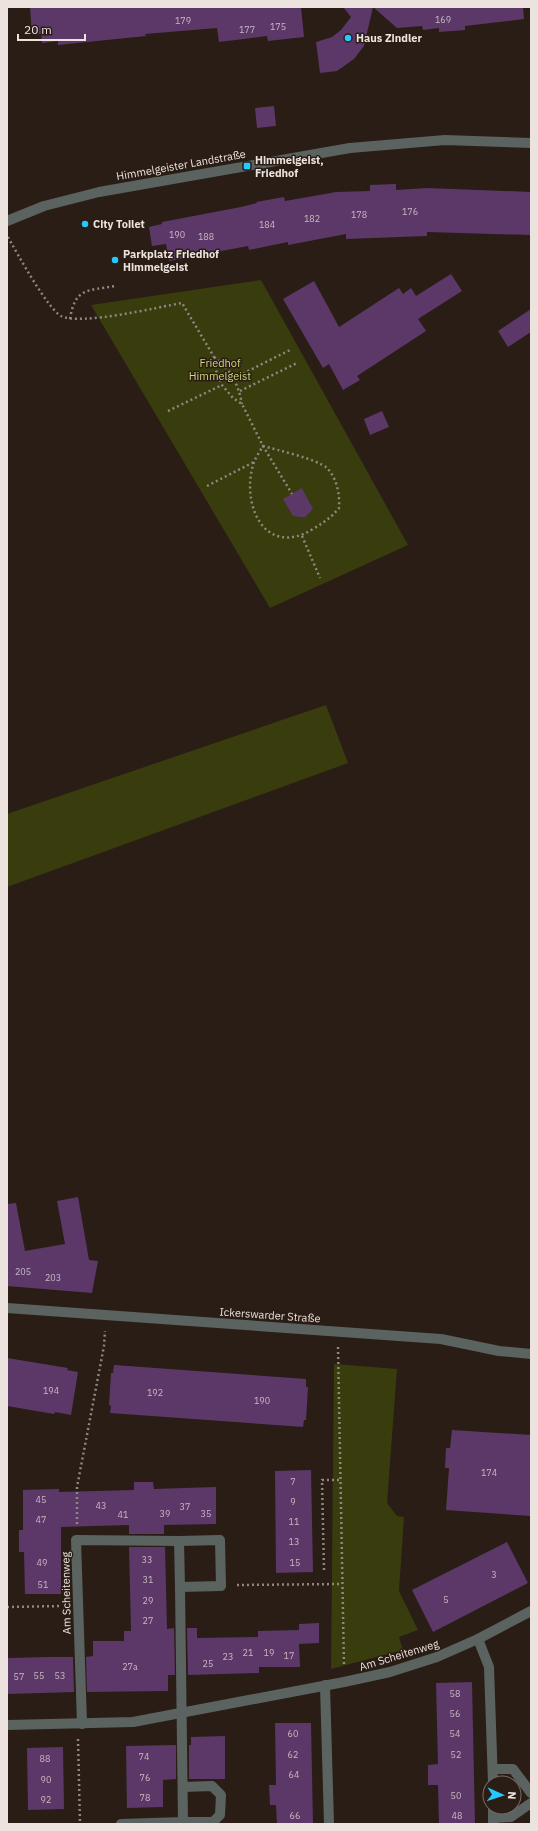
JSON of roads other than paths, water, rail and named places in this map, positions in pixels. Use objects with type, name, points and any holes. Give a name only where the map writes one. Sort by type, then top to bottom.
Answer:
[{"type":"street","name":"Himmelgeister Landstraße","points":[[7,221],[44,206],[98,192],[350,148],[445,140],[531,143]]},
{"type":"street","name":"Ickerswarder Straße","points":[[7,1308],[441,1338],[499,1351],[531,1354]]},
{"type":"street","name":"Am Scheitenweg","points":[[80,1724],[76,1540],[220,1540],[221,1586],[180,1586]]},
{"type":"street","points":[[179,1541],[183,1822]]},
{"type":"street","name":"Am Scheitenweg","points":[[7,1725],[133,1722],[390,1672],[437,1657],[478,1640],[531,1611]]},
{"type":"street","points":[[478,1640],[489,1667],[493,1775]]},
{"type":"street","points":[[326,1685],[329,1824]]},
{"type":"street","points":[[493,1769],[513,1769],[531,1793]]},
{"type":"street","points":[[121,1824],[213,1822],[220,1815],[221,1795],[212,1786],[183,1786]]},
{"type":"street","points":[[493,1821],[511,1817],[531,1803]]},
{"type":"place","name":"Haus Zindler","points":[[348,38]]},
{"type":"place","name":"Himmelgeist, Friedhof","points":[[247,166]]},
{"type":"place","name":"City Toilet","points":[[85,224]]},
{"type":"place","name":"Parkplatz Friedhof Himmelgeist","points":[[115,260]]},
{"type":"park label","name":"Friedhof Himmelgeist","points":[[220,369]]}]
